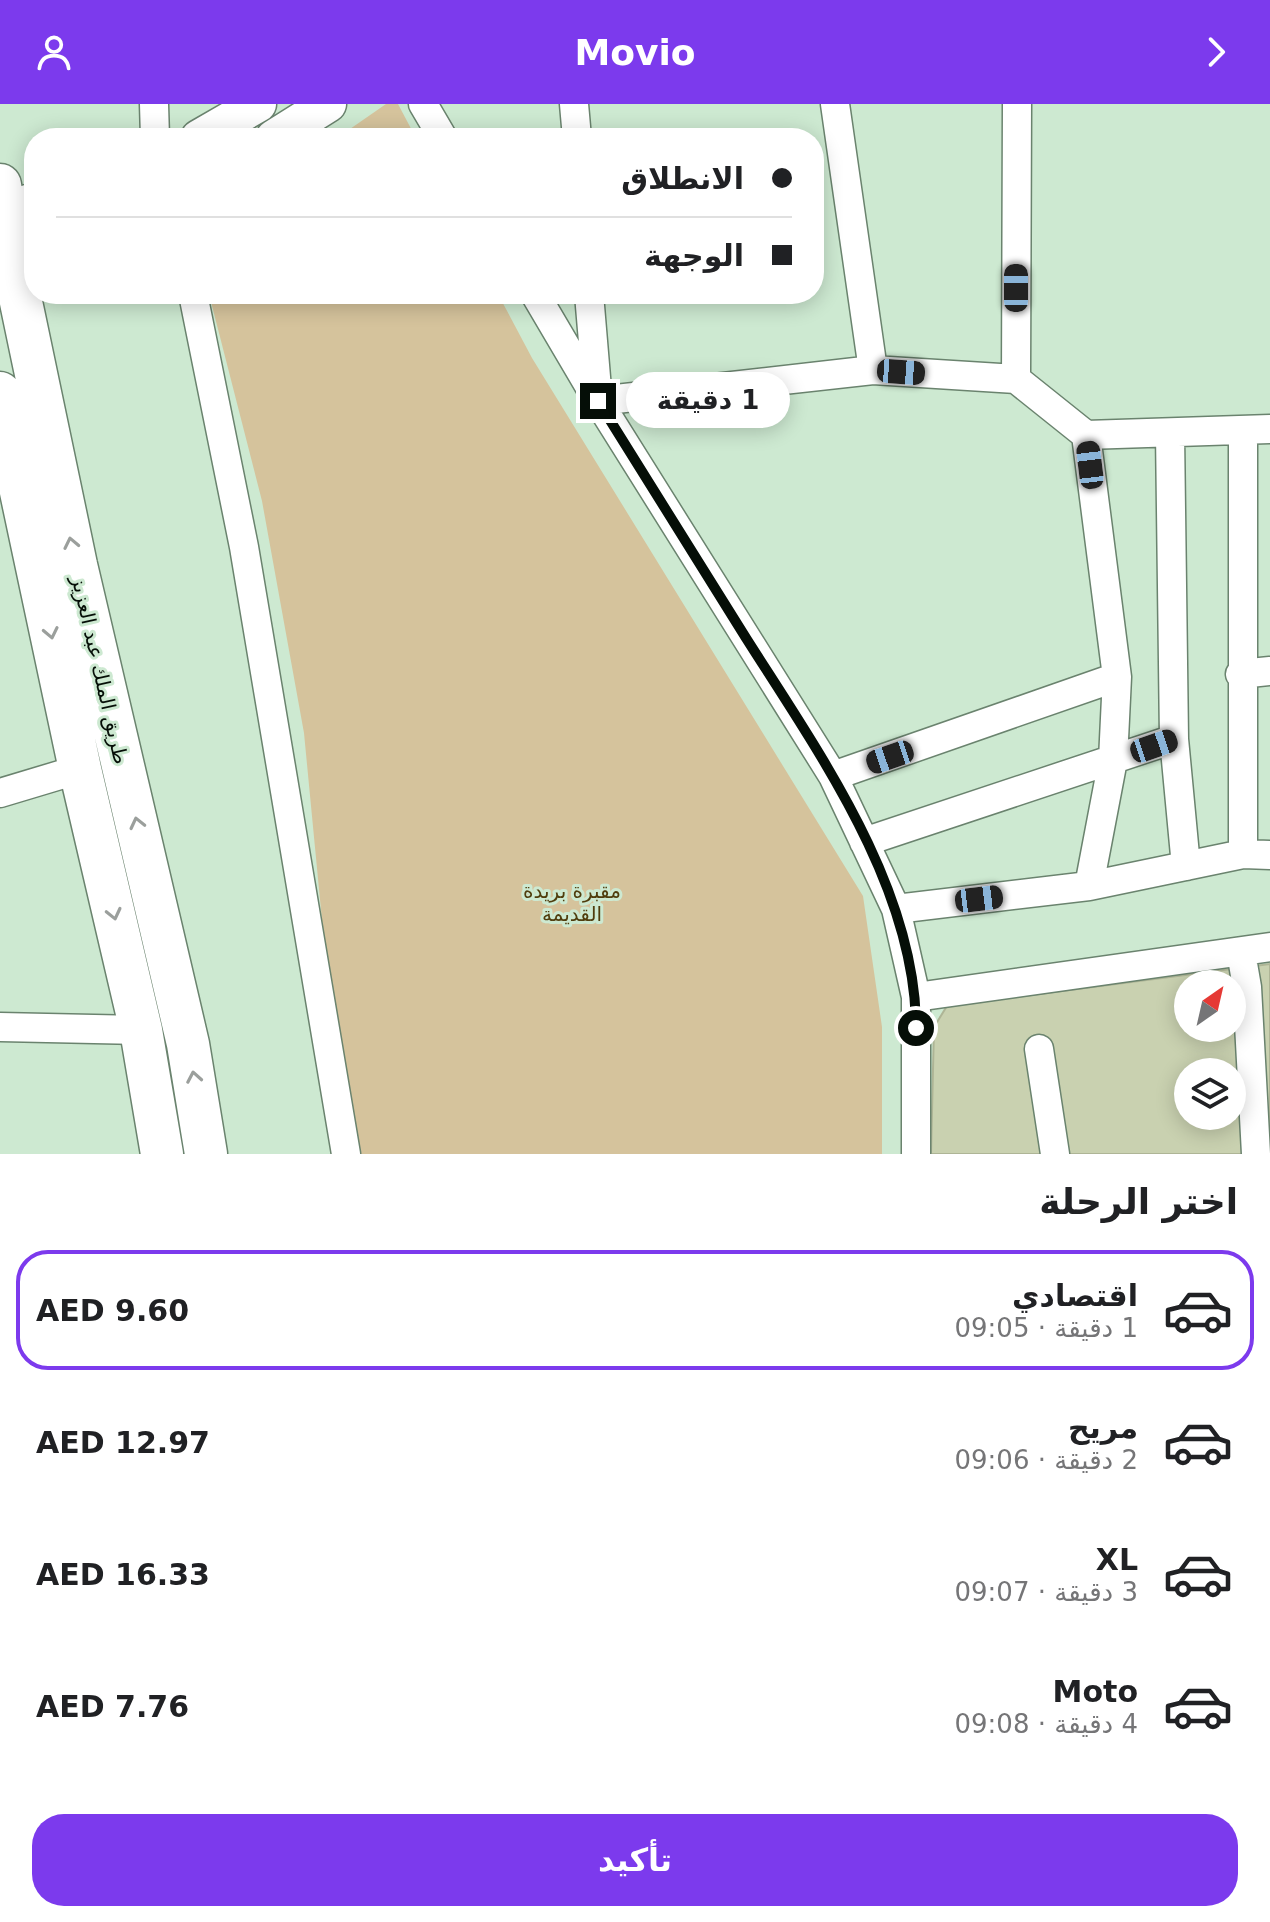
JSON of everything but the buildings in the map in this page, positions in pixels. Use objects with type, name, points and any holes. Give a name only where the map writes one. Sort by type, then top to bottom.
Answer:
[{"type":"highway","name":"طريق الملك عبد العزيز","points":[[9,202],[24,302]]},
{"type":"highway","name":"طريق الملك عبد العزيز","points":[[24,304],[76,565],[188,1044],[206,1154]]},
{"type":"highway","name":"طريق الملك عبد العزيز","points":[[0,393],[80,769],[141,1030],[162,1154]]},
{"type":"main road","points":[[216,128],[258,104]]},
{"type":"main road","points":[[290,128],[328,104]]},
{"type":"street","points":[[154,104],[155,128]]},
{"type":"street","points":[[423,104],[437,128]]},
{"type":"street","points":[[574,104],[576,128]]},
{"type":"street","points":[[835,104],[873,370]]},
{"type":"street","points":[[1016,379],[1017,104]]},
{"type":"street","points":[[195,304],[244,547],[346,1154]]},
{"type":"street","points":[[541,304],[598,401],[833,776],[896,909],[916,997],[916,1154]]},
{"type":"street","points":[[590,304],[598,401]]},
{"type":"street","points":[[598,401],[873,370],[1016,379],[1086,435],[1257,430],[1240,674],[1256,855],[1089,886],[896,909]]},
{"type":"street","points":[[1170,433],[1174,739],[1186,866]]},
{"type":"street","points":[[1086,435],[1117,677],[1113,760],[1089,886]]},
{"type":"street","points":[[1240,674],[1270,671]]},
{"type":"street","points":[[833,776],[1117,677]]},
{"type":"street","points":[[864,842],[1174,739]]},
{"type":"street","points":[[0,793],[80,769]]},
{"type":"street","points":[[916,997],[1270,947]]},
{"type":"street","points":[[1241,952],[1247,987],[1256,1154]]},
{"type":"street","points":[[0,1027],[141,1030]]},
{"type":"street","points":[[1039,1049],[1055,1154]]},
{"type":"green space","points":[[386,104],[398,104],[411,128],[351,128]]},
{"type":"green space","name":"مقبرة بريدة القديمة","points":[[212,304],[503,304],[532,358],[863,896],[882,1027],[882,1154],[355,1154],[324,941],[304,733],[262,501]]},
{"type":"route","points":[[598,401],[833,776],[896,909],[916,997],[916,1028]]}]
